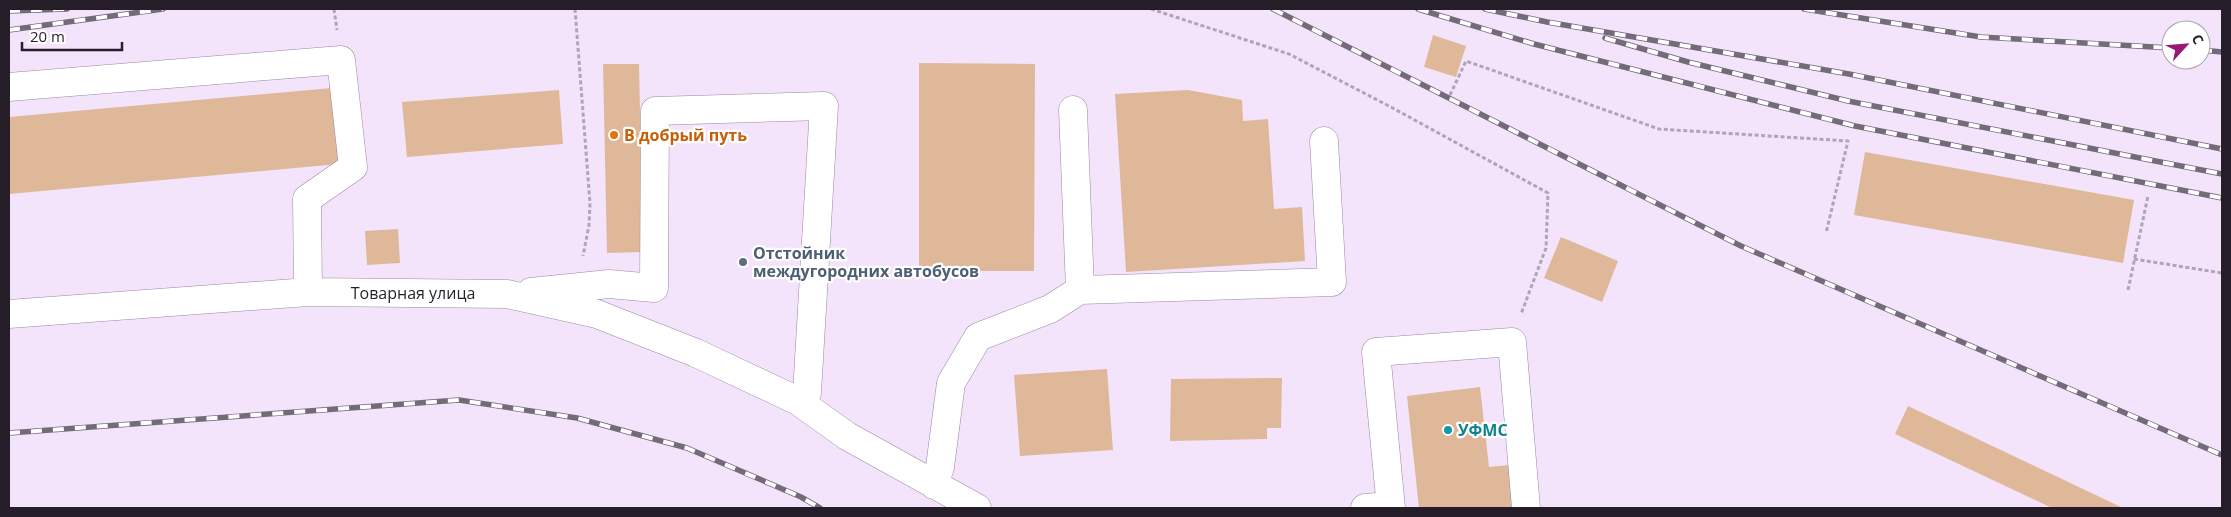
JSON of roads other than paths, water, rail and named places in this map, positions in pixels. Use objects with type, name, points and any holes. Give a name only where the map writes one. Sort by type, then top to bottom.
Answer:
[{"type":"street","points":[[9,87],[341,60],[353,167],[307,199],[308,292]]},
{"type":"street","points":[[507,294],[609,284],[654,288],[655,111],[824,106],[807,393],[798,401]]},
{"type":"street","points":[[1073,110],[1080,290]]},
{"type":"street","points":[[934,485],[940,467],[951,383],[978,337],[1050,309],[1080,290],[1332,282],[1324,141]]},
{"type":"street","name":"Товарная улица","points":[[9,314],[308,292],[507,294],[598,314],[696,353],[798,401],[847,436],[977,508]]},
{"type":"street","points":[[1382,508],[1376,352],[1512,342],[1526,508]]},
{"type":"railway","points":[[9,11],[67,9]]},
{"type":"railway","points":[[9,30],[163,9]]},
{"type":"railway","points":[[1273,9],[1741,246],[2222,455]]},
{"type":"railway","points":[[1418,9],[1534,44],[1855,126],[2222,198]]},
{"type":"railway","points":[[1485,9],[1547,22],[1849,74],[2222,149]]},
{"type":"railway","points":[[1804,9],[1981,37],[2161,47]]},
{"type":"railway","points":[[1605,38],[1688,62],[1848,101],[2222,174]]},
{"type":"railway","points":[[2211,51],[2222,52]]},
{"type":"railway","points":[[9,433],[459,400],[577,418],[687,448],[801,497],[820,508]]},
{"type":"place","name":"В добрый путь","points":[[614,135]]},
{"type":"place","name":"Отстойник междугородних автобусов","points":[[743,262]]},
{"type":"place","name":"УФМС","points":[[1448,430]]}]
